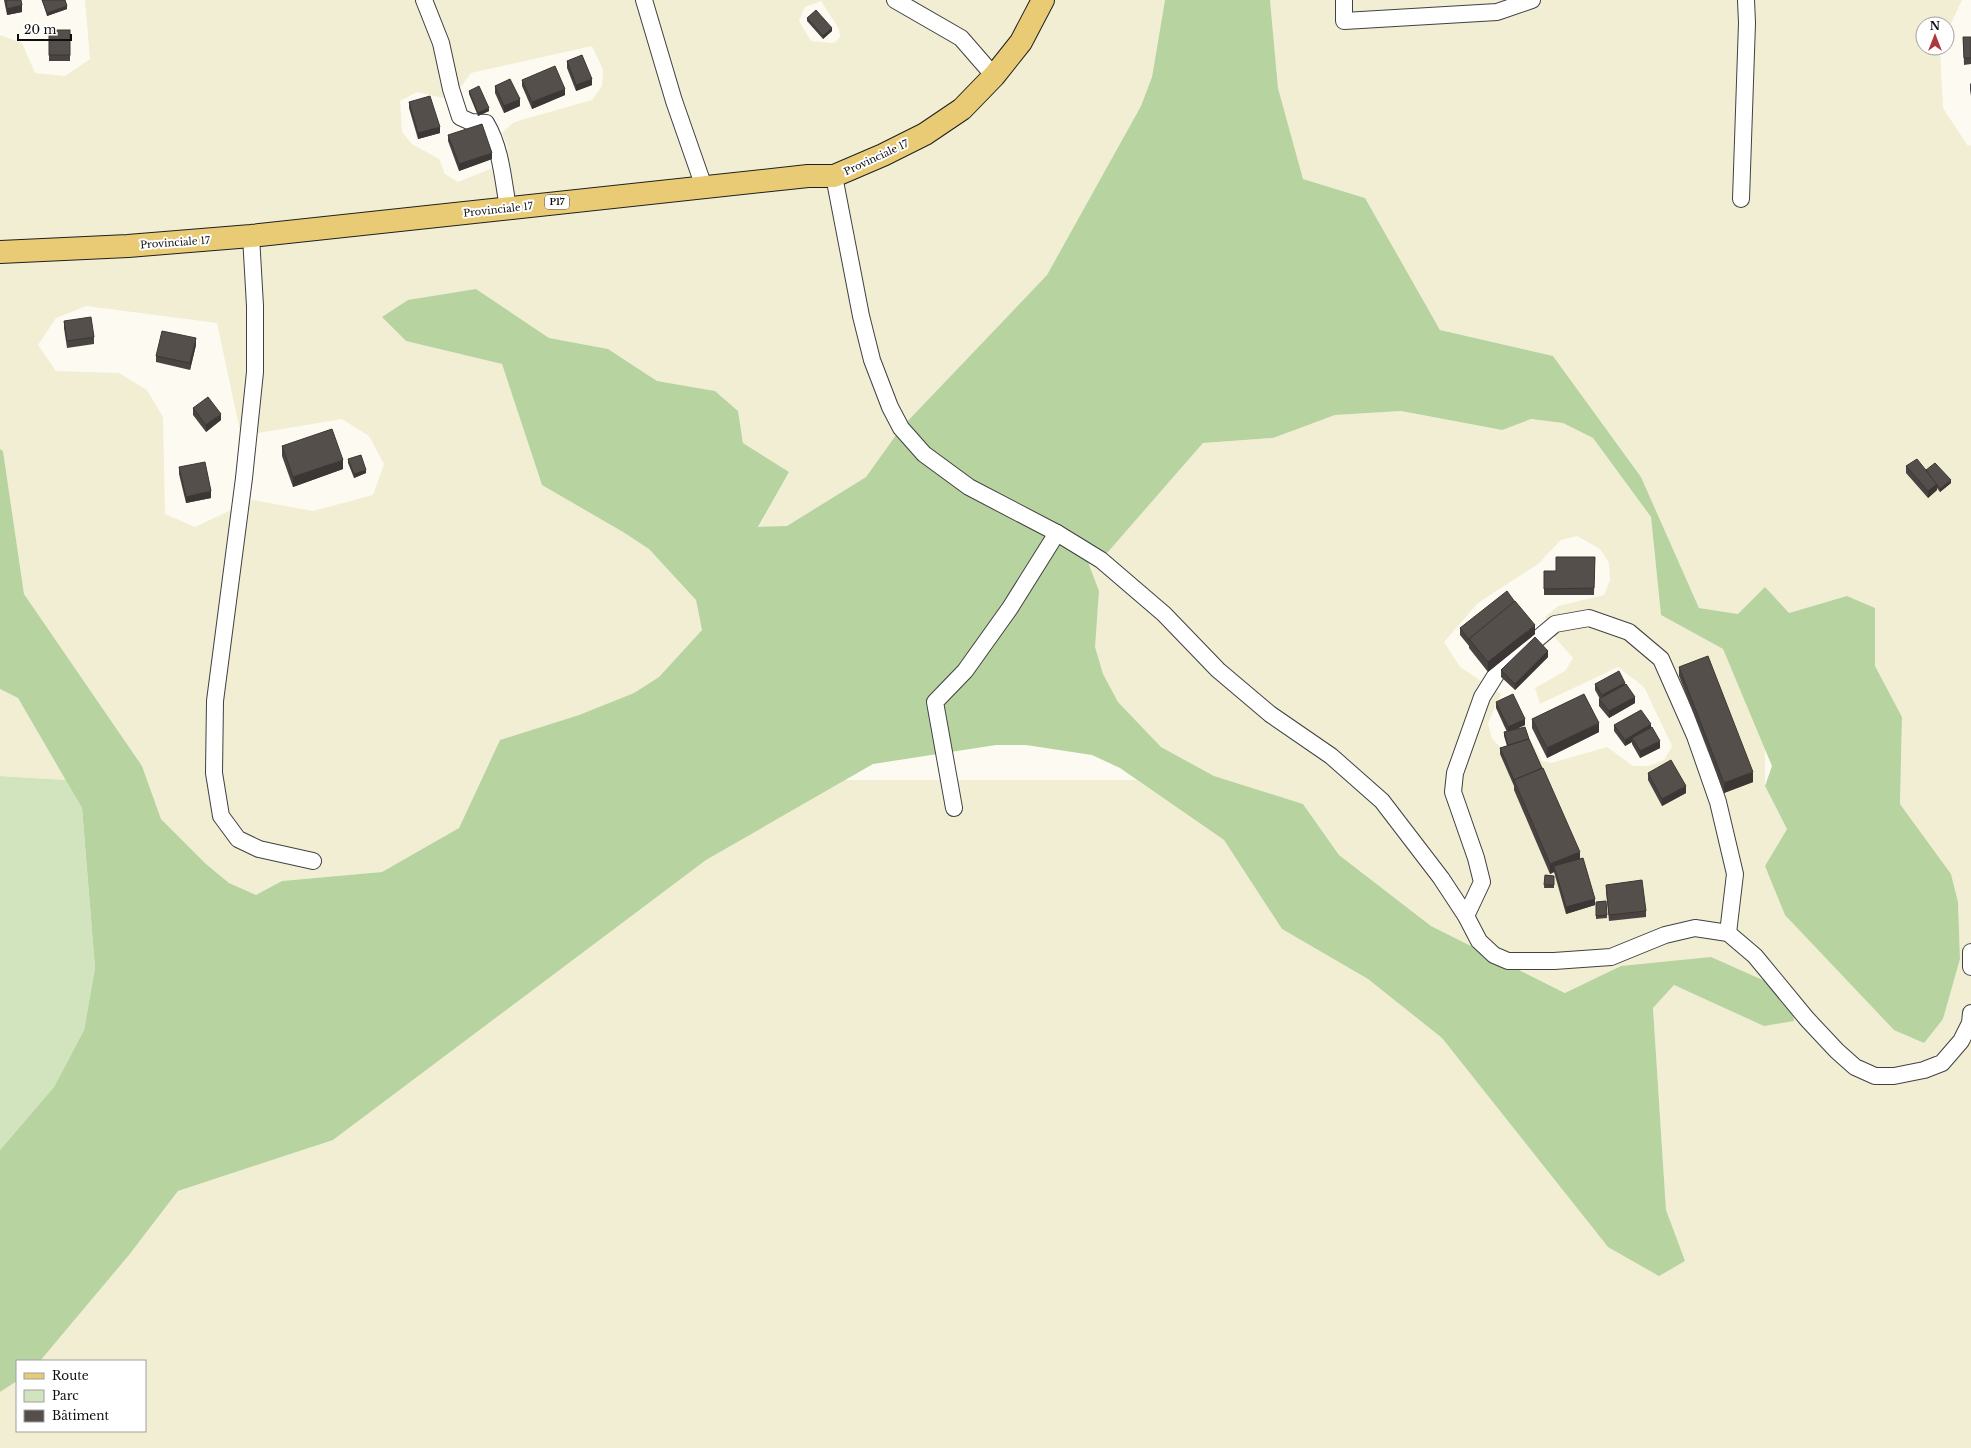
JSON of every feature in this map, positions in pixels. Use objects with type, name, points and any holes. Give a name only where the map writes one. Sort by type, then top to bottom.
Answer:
[{"type":"main road","name":"Provinciale 17","points":[[0,252],[128,246],[251,236],[808,176],[834,176],[925,134],[962,109],[994,76],[1021,42],[1043,0]]},
{"type":"street","points":[[424,0],[441,44],[451,89],[460,117],[471,122],[486,123],[492,133],[498,154],[508,208]]},
{"type":"street","points":[[644,0],[674,101],[704,187]]},
{"type":"street","points":[[895,0],[961,38],[994,76]]},
{"type":"street","points":[[1344,0],[1344,21],[1497,12],[1532,0]]},
{"type":"street","points":[[1741,199],[1747,23],[1746,0]]},
{"type":"street","points":[[834,176],[861,316],[872,360],[890,407],[901,428],[924,454],[969,487],[1057,533],[1101,560],[1164,614],[1218,670],[1270,714],[1331,756],[1382,801],[1416,845],[1466,916],[1479,941],[1494,955],[1508,961],[1554,961],[1611,957],[1664,935],[1695,928],[1728,933],[1755,956],[1807,1019],[1837,1051],[1855,1067],[1875,1076],[1901,1075],[1924,1070],[1942,1063],[1961,1040],[1970,1023],[1971,1013]]},
{"type":"street","points":[[251,236],[255,306],[255,372],[244,478],[215,701],[214,773],[221,816],[238,839],[259,849],[313,861]]},
{"type":"street","points":[[954,808],[935,702],[965,671],[1001,620],[1057,533]]},
{"type":"street","points":[[1466,916],[1482,882],[1476,858],[1453,792],[1455,773],[1482,697],[1497,674],[1555,624],[1589,618],[1629,632],[1661,659],[1695,736],[1718,802],[1735,874],[1728,933]]},
{"type":"street","points":[[1971,952],[1971,967]]},
{"type":"shaded area","points":[[85,0],[1165,0],[1152,77],[1141,106],[1047,275],[901,428],[866,477],[787,526],[758,528],[789,472],[743,443],[738,411],[715,391],[657,381],[608,349],[549,338],[476,289],[383,317],[406,341],[502,364],[542,485],[623,532],[649,549],[696,600],[702,630],[659,677],[634,693],[579,715],[500,740],[459,828],[382,872],[282,881],[257,896],[229,883],[206,864],[161,819],[142,766],[24,594],[3,451],[0,449],[0,35],[22,43],[35,73],[65,76],[90,59]],"holes":[[[821,1],[839,29],[840,37],[834,43],[811,41],[799,21],[805,7]],[[592,46],[603,70],[602,86],[592,100],[514,122],[502,133],[508,148],[503,164],[458,182],[445,174],[439,159],[412,144],[402,132],[400,101],[417,92],[451,100],[471,73]],[[86,306],[217,323],[241,436],[342,419],[369,436],[384,464],[373,495],[313,511],[252,500],[195,527],[165,514],[163,417],[147,390],[119,373],[56,371],[38,345],[56,318]]]},
{"type":"shaded area","points":[[1270,0],[1962,0],[1954,16],[1915,16],[1915,56],[1940,56],[1943,108],[1968,146],[1971,145],[1971,1448],[0,1448],[0,1392],[16,1382],[16,1432],[146,1432],[146,1360],[41,1360],[129,1255],[178,1191],[333,1140],[706,860],[845,780],[1137,780],[1224,840],[1282,929],[1368,979],[1442,1038],[1608,1247],[1685,1262],[1666,1211],[1653,1008],[1674,985],[1764,1025],[1794,1021],[1621,966],[1566,993],[1431,926],[1339,855],[1303,804],[1214,776],[1161,747],[1118,702],[1103,674],[1094,647],[1099,591],[1088,562],[1101,560],[1203,443],[1273,438],[1335,415],[1401,411],[1501,430],[1531,419],[1563,423],[1593,438],[1651,517],[1661,615],[1723,649],[1765,748],[1765,786],[1787,829],[1765,866],[1943,1019],[1960,959],[1958,902],[1951,874],[1900,804],[1902,717],[1875,666],[1875,608],[1847,596],[1789,613],[1738,614],[1699,608],[1641,477],[1553,356],[1440,330],[1365,198],[1303,179],[1278,88]],"holes":[[[1577,536],[1600,549],[1609,563],[1610,580],[1604,595],[1558,606],[1545,617],[1552,634],[1573,658],[1565,671],[1535,688],[1540,704],[1618,667],[1644,687],[1672,746],[1664,760],[1649,766],[1633,766],[1607,747],[1551,763],[1542,761],[1532,743],[1505,751],[1492,739],[1488,723],[1501,694],[1460,667],[1444,642],[1478,603],[1538,564],[1561,540]]]},
{"type":"shaded area","points":[[0,689],[18,698],[66,780],[0,776]]},
{"type":"green space","points":[[1165,0],[1270,0],[1278,88],[1303,179],[1365,198],[1440,330],[1553,356],[1641,477],[1699,608],[1738,614],[1765,587],[1789,613],[1847,596],[1875,608],[1875,666],[1902,717],[1900,804],[1951,874],[1958,902],[1960,959],[1943,1019],[1924,1043],[1894,1030],[1785,915],[1765,866],[1787,829],[1765,786],[1772,766],[1723,649],[1661,615],[1651,517],[1593,438],[1563,423],[1531,419],[1502,430],[1401,411],[1335,415],[1273,438],[1203,443],[1101,560],[1088,562],[1099,591],[1095,647],[1103,674],[1118,702],[1161,747],[1214,776],[1303,804],[1339,855],[1431,926],[1565,993],[1621,966],[1711,957],[1792,993],[1794,1021],[1764,1026],[1674,985],[1653,1008],[1666,1210],[1685,1261],[1659,1276],[1608,1247],[1442,1038],[1368,979],[1282,929],[1224,840],[1120,768],[1092,755],[1026,745],[996,745],[873,764],[706,860],[333,1140],[178,1191],[129,1255],[41,1360],[16,1360],[16,1382],[0,1392],[0,1150],[54,1087],[84,1030],[95,968],[82,808],[18,698],[0,689],[0,449],[3,451],[24,594],[142,766],[161,819],[206,864],[229,883],[256,895],[282,881],[382,872],[459,828],[500,740],[579,715],[634,693],[659,677],[702,630],[696,600],[649,549],[623,532],[542,485],[502,364],[406,341],[382,317],[408,300],[476,289],[549,338],[608,349],[657,381],[715,391],[738,411],[743,443],[789,472],[758,527],[787,526],[866,477],[901,428],[1047,275],[1141,106],[1152,77]]},
{"type":"green space","points":[[0,776],[66,780],[82,808],[95,968],[84,1030],[54,1087],[0,1150]]},
{"type":"building","points":[[6,0],[21,0],[22,5],[7,9]]},
{"type":"building","points":[[42,0],[65,0],[67,6],[47,13]]},
{"type":"building","points":[[816,10],[832,28],[823,36],[807,18]]},
{"type":"building","points":[[49,30],[70,30],[70,55],[49,55]]},
{"type":"building","points":[[1963,37],[1971,37],[1971,58],[1964,58]]},
{"type":"building","points":[[582,55],[592,79],[576,85],[567,61]]},
{"type":"building","points":[[555,66],[565,89],[532,102],[522,80]]},
{"type":"building","points":[[510,79],[520,99],[504,106],[495,86]]},
{"type":"building","points":[[479,86],[489,108],[478,113],[469,91]]},
{"type":"building","points":[[430,96],[440,127],[418,133],[409,102]]},
{"type":"building","points":[[482,124],[492,153],[459,164],[448,135]]},
{"type":"building","points":[[91,317],[94,337],[67,341],[64,321]]},
{"type":"building","points":[[162,331],[196,338],[190,363],[156,356]]},
{"type":"building","points":[[208,397],[221,414],[206,425],[193,408]]},
{"type":"building","points":[[332,429],[343,460],[293,477],[282,446]]},
{"type":"building","points":[[361,455],[366,470],[354,474],[348,459]]},
{"type":"building","points":[[1917,459],[1937,484],[1928,491],[1906,466]]},
{"type":"building","points":[[205,462],[211,491],[186,497],[179,467]]},
{"type":"building","points":[[1935,463],[1951,480],[1940,489],[1926,470]]},
{"type":"building","points":[[1556,557],[1595,557],[1594,588],[1544,589],[1544,571],[1556,571]]},
{"type":"building","points":[[1507,591],[1515,602],[1469,640],[1460,628]]},
{"type":"building","points":[[1515,601],[1535,625],[1488,662],[1469,639]]},
{"type":"building","points":[[1535,637],[1548,651],[1515,684],[1501,670]]},
{"type":"building","points":[[1708,656],[1753,772],[1724,783],[1679,667]]},
{"type":"building","points":[[1619,671],[1625,683],[1602,695],[1595,684]]},
{"type":"building","points":[[1626,684],[1635,697],[1609,711],[1599,699]]},
{"type":"building","points":[[1513,694],[1525,719],[1508,727],[1496,702]]},
{"type":"building","points":[[1584,694],[1599,723],[1547,748],[1532,719]]},
{"type":"building","points":[[1641,710],[1651,724],[1625,740],[1614,725]]},
{"type":"building","points":[[1525,727],[1529,739],[1508,745],[1504,732]]},
{"type":"building","points":[[1652,727],[1660,741],[1640,751],[1632,738]]},
{"type":"building","points":[[1529,739],[1542,768],[1514,780],[1500,748]]},
{"type":"building","points":[[1671,760],[1686,786],[1662,799],[1648,773]]},
{"type":"building","points":[[1543,768],[1580,852],[1550,864],[1514,780]]},
{"type":"building","points":[[1583,858],[1595,899],[1566,907],[1554,866]]},
{"type":"building","points":[[1545,875],[1554,876],[1554,885],[1544,885]]},
{"type":"building","points":[[1642,880],[1646,911],[1609,915],[1606,885]]},
{"type":"building","points":[[1606,901],[1607,915],[1596,916],[1596,902]]}]
